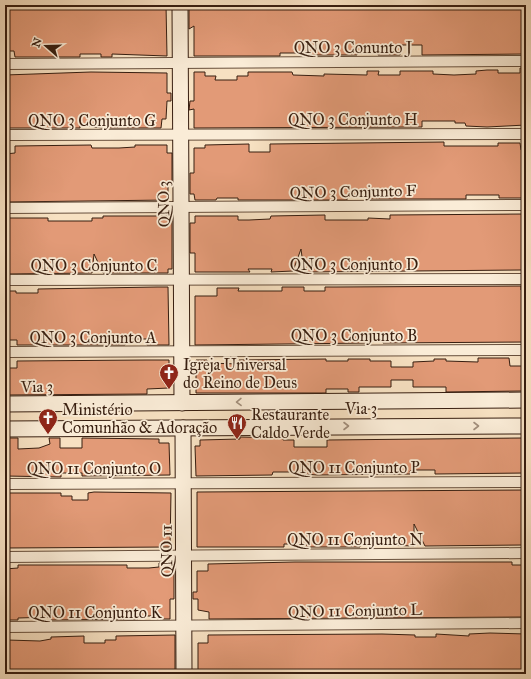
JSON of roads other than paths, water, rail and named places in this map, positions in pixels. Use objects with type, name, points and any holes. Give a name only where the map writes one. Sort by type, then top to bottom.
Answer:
[{"type":"main road","name":"QNO 3","points":[[180,5],[179,134],[183,279],[182,402]]},
{"type":"main road","name":"Via 3","points":[[5,404],[526,400]]},
{"type":"main road","points":[[322,426],[316,424],[313,418],[314,412],[320,409],[381,408],[418,401]]},
{"type":"main road","points":[[209,428],[235,421],[296,419],[301,415],[301,409],[298,404],[292,402]]},
{"type":"main road","points":[[22,429],[17,426],[15,420],[17,414],[22,410],[86,409],[126,403]]},
{"type":"main road","name":"Via 3","points":[[5,429],[526,426]]},
{"type":"main road","name":"QNO 11","points":[[183,428],[184,674]]},
{"type":"street","name":"QNO 3 Conunto J","points":[[5,64],[526,62]]},
{"type":"street","name":"QNO 3 Conjunto H","points":[[179,134],[526,134]]},
{"type":"street","name":"QNO 3 Conjunto G","points":[[5,135],[179,134]]},
{"type":"street","name":"QNO 3 Conjunto F","points":[[5,208],[526,205]]},
{"type":"street","name":"QNO 3 Conjunto D","points":[[183,279],[526,279]]},
{"type":"street","name":"QNO 3 Conjunto C","points":[[5,280],[183,279]]},
{"type":"street","name":"QNO 3 Conjunto B","points":[[182,351],[526,350]]},
{"type":"street","name":"QNO 3 Conjunto A","points":[[5,352],[182,351]]},
{"type":"street","name":"QNO 11 Conjunto P","points":[[183,483],[526,482]]},
{"type":"street","name":"QNO 11 Conjunto O","points":[[5,484],[183,483]]},
{"type":"street","name":"QNO 11 Conjunto N","points":[[5,557],[526,553]]},
{"type":"street","name":"QNO 11 Conjunto L","points":[[185,626],[526,623]]},
{"type":"street","name":"QNO 11 Conjunto K","points":[[5,627],[185,626]]},
{"type":"place","name":"Igreja Universal do Reino de Deus","points":[[169,390]]},
{"type":"place","name":"Ministério Comunhão & Adoração","points":[[48,435]]},
{"type":"place","name":"Restaurante Caldo Verde","points":[[237,440]]}]
